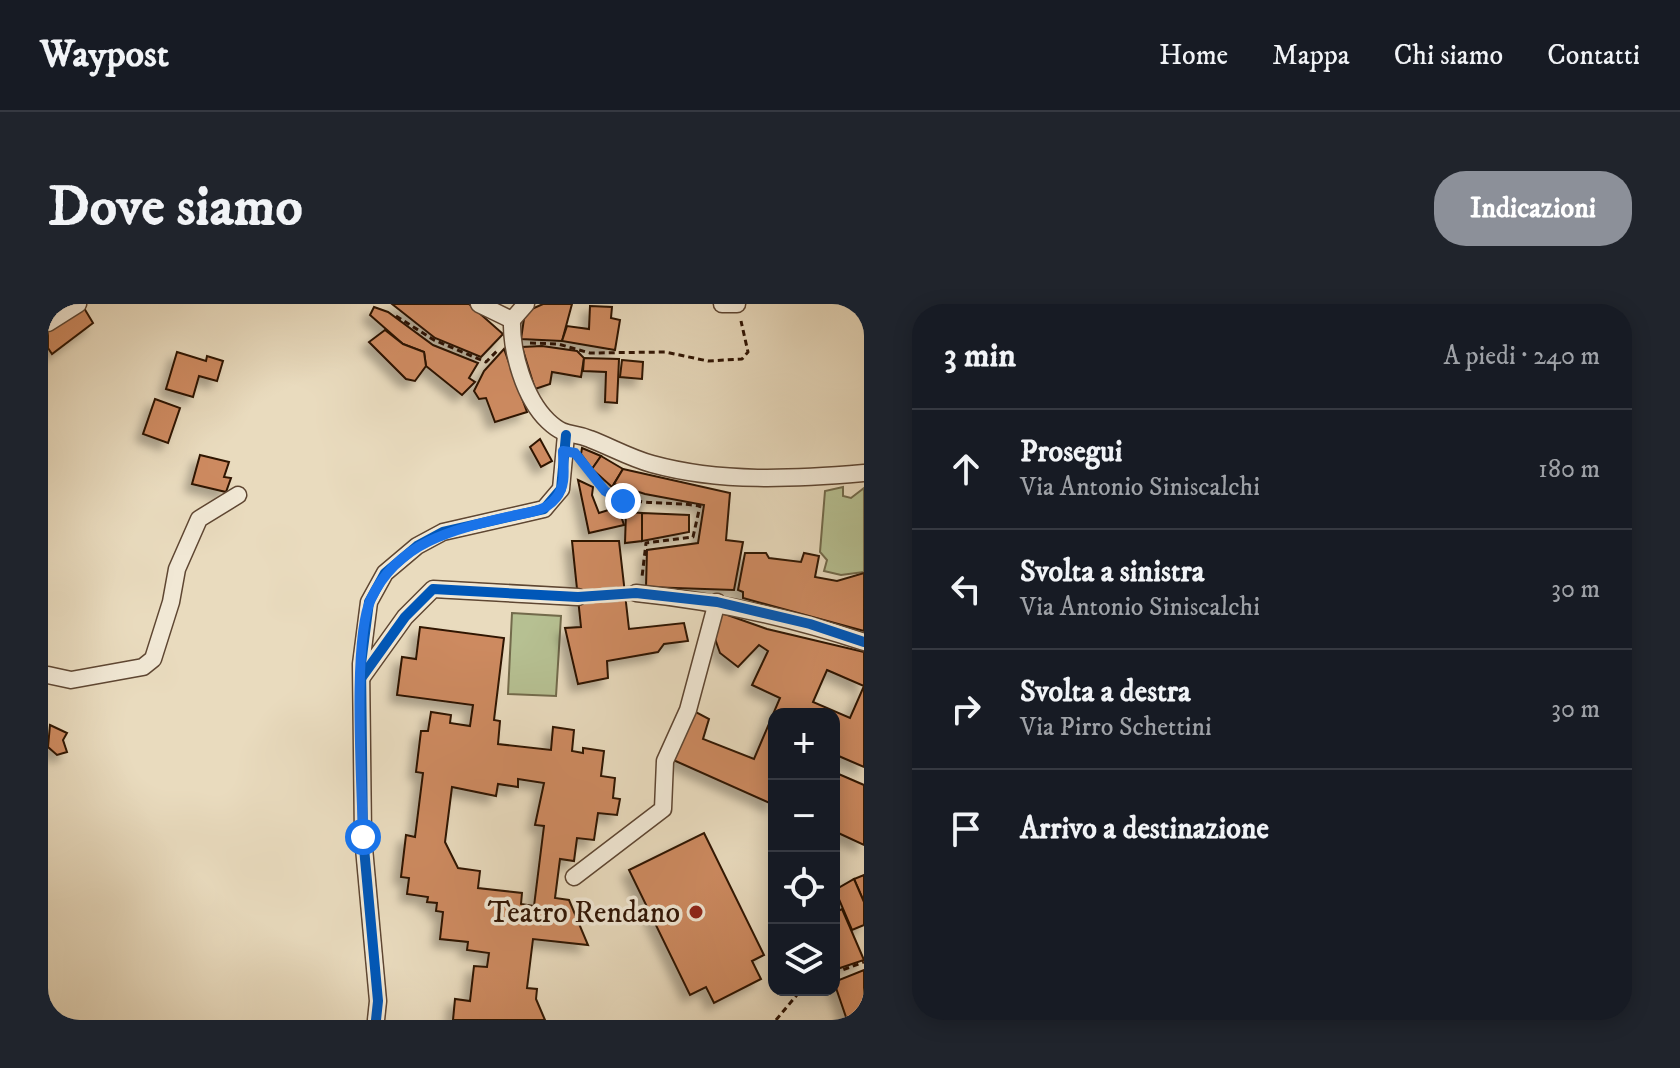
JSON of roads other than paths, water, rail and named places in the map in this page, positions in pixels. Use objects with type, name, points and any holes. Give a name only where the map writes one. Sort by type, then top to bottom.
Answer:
[{"type":"street","points":[[48,323],[78,304]]},
{"type":"street","points":[[376,1020],[378,1001],[363,837],[362,677],[369,602],[385,573],[417,546],[443,532],[544,509],[561,489],[564,443],[545,419],[527,387],[512,328],[479,304]]},
{"type":"street","points":[[512,328],[526,304]]},
{"type":"street","points":[[564,443],[590,438],[655,465],[703,473],[782,480],[864,473]]},
{"type":"street","points":[[48,675],[71,680],[143,667],[153,659],[171,602],[177,569],[199,519],[238,495]]},
{"type":"street","points":[[639,587],[810,624],[864,642]]},
{"type":"street","points":[[362,677],[405,617],[433,589],[578,597]]},
{"type":"street","points":[[574,877],[663,809],[665,761],[688,710],[717,602]]},
{"type":"tunnel","points":[[578,597],[636,593]]},
{"type":"place","name":"Teatro Rendano","points":[[696,912]]}]
